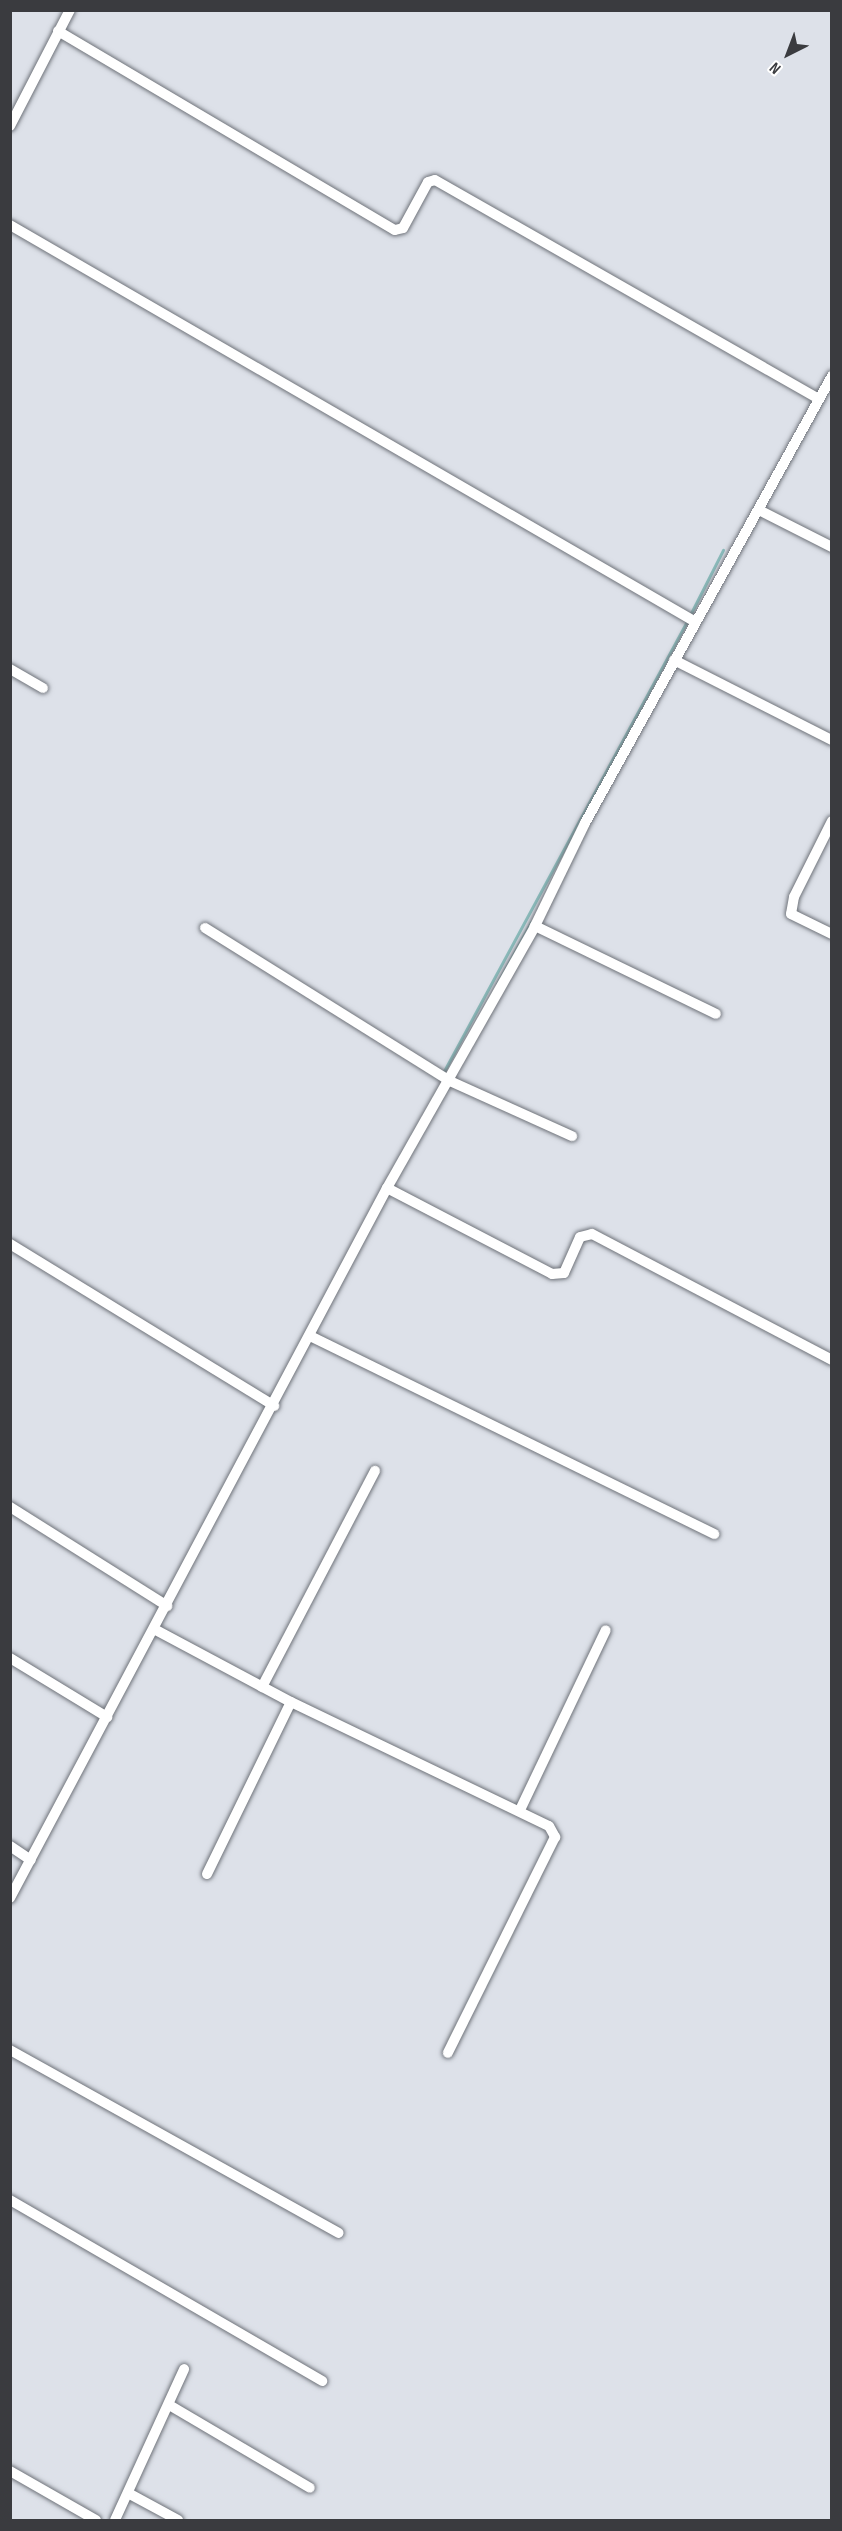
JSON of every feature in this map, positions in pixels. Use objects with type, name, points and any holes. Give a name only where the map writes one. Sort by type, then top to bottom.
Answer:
[{"type":"street","points":[[11,123],[70,10]]},
{"type":"street","points":[[58,31],[395,230],[403,228],[428,182],[435,180],[819,399]]},
{"type":"street","points":[[10,225],[694,621]]},
{"type":"street","points":[[10,1898],[312,1337],[387,1188],[450,1081],[535,926],[694,621],[761,511],[831,376]]},
{"type":"street","points":[[761,511],[831,547]]},
{"type":"street","points":[[674,660],[831,740]]},
{"type":"street","points":[[10,669],[43,688]]},
{"type":"street","points":[[831,821],[794,897],[791,914],[831,934]]},
{"type":"street","points":[[535,926],[716,1014]]},
{"type":"street","points":[[204,928],[450,1081],[572,1136]]},
{"type":"street","points":[[387,1188],[552,1274],[564,1273],[580,1237],[592,1234],[831,1360]]},
{"type":"street","points":[[10,1244],[274,1406]]},
{"type":"street","points":[[312,1337],[714,1534]]},
{"type":"street","points":[[262,1687],[375,1471]]},
{"type":"street","points":[[10,1507],[167,1606]]},
{"type":"street","points":[[154,1629],[291,1702],[544,1821],[555,1837],[448,2053]]},
{"type":"street","points":[[520,1810],[606,1630]]},
{"type":"street","points":[[10,1658],[107,1717]]},
{"type":"street","points":[[207,1874],[291,1702]]},
{"type":"street","points":[[10,1846],[31,1860]]},
{"type":"street","points":[[10,2050],[339,2233]]},
{"type":"street","points":[[10,2200],[322,2381]]},
{"type":"street","points":[[115,2520],[171,2406],[184,2369]]},
{"type":"street","points":[[171,2406],[310,2488]]},
{"type":"street","points":[[10,2471],[96,2520]]},
{"type":"street","points":[[128,2493],[178,2520]]},
{"type":"waterway","points":[[690,615],[723,550]]},
{"type":"waterway","points":[[444,1071],[687,621]]},
{"type":"waterway","points":[[497,984],[531,922]]}]
